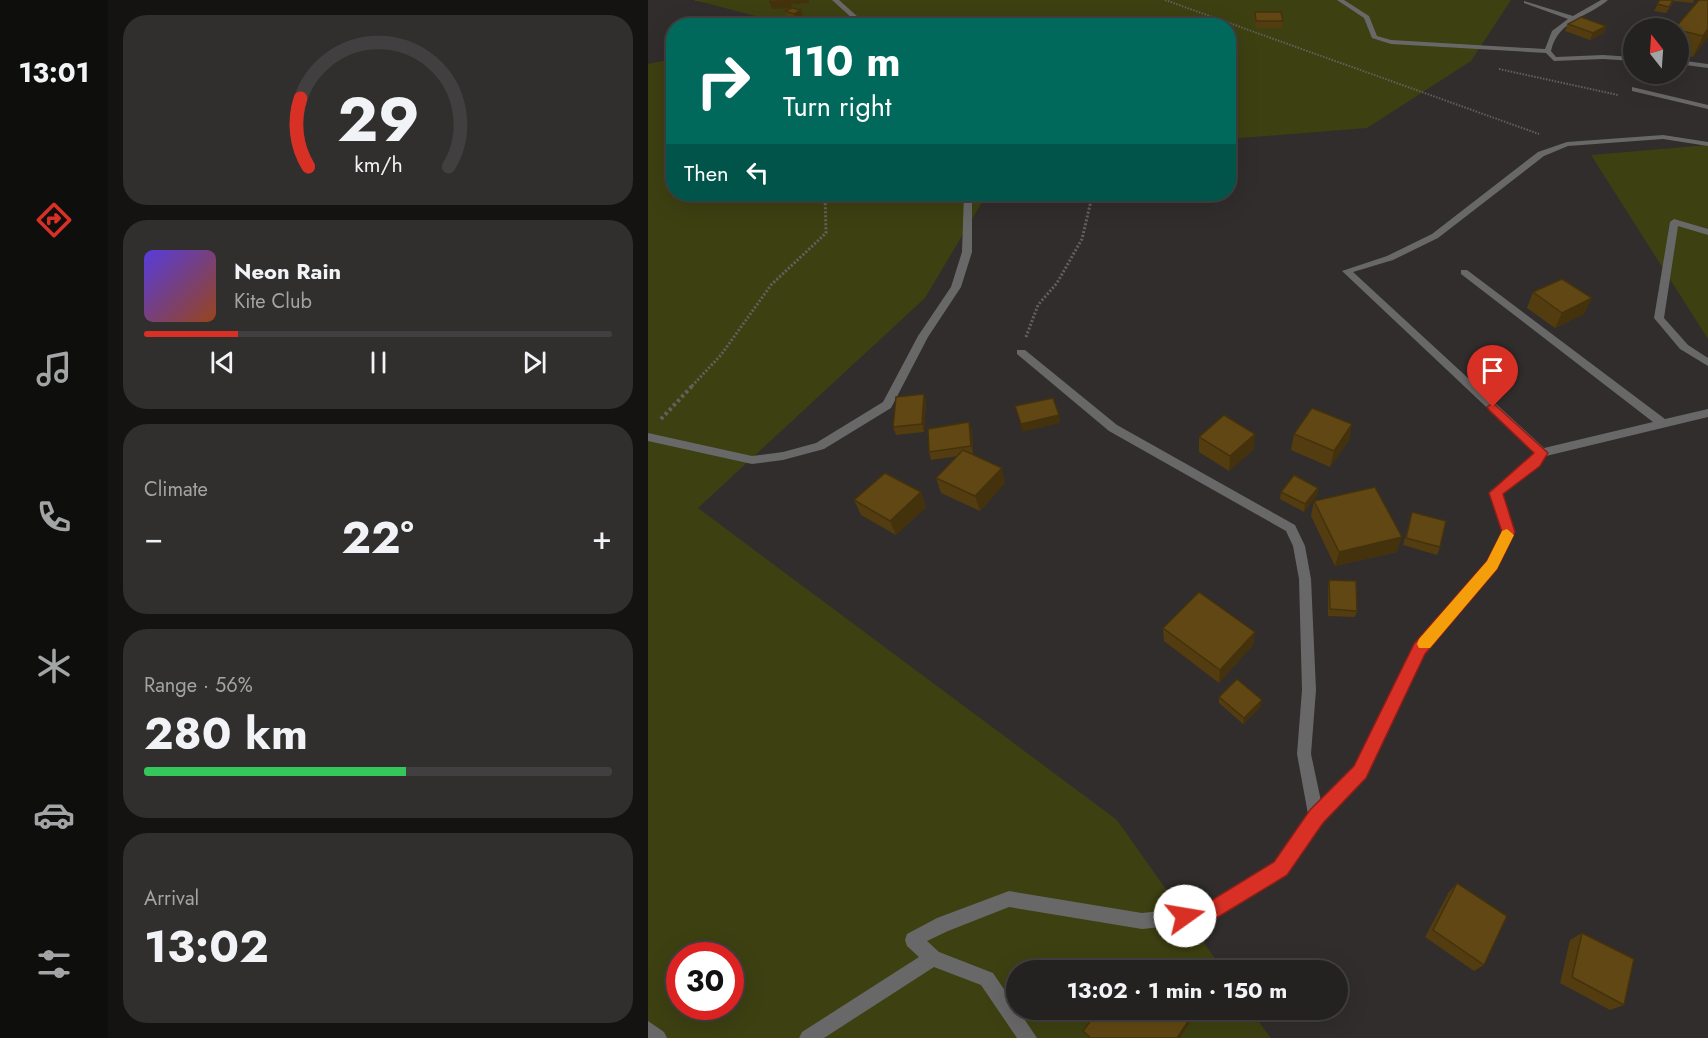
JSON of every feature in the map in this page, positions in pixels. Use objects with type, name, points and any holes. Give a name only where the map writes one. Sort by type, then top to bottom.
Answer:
[{"type":"street","points":[[835,0],[856,18]]},
{"type":"street","points":[[1340,0],[1367,16],[1374,37],[1391,42],[1548,51]]},
{"type":"street","points":[[1605,0],[1556,28],[1549,40],[1548,51],[1554,59],[1623,58]]},
{"type":"street","points":[[1526,3],[1575,19]]},
{"type":"street","points":[[1689,63],[1708,66]]},
{"type":"street","points":[[1635,89],[1708,107]]},
{"type":"street","points":[[1542,453],[1347,271],[1390,258],[1434,236],[1541,154],[1568,144],[1663,137],[1708,144]]},
{"type":"street","points":[[648,437],[752,460],[783,456],[820,446],[887,405],[922,336],[956,287],[967,252],[968,201]]},
{"type":"street","points":[[1708,232],[1674,222],[1659,318],[1684,347],[1708,363]]},
{"type":"street","points":[[1464,272],[1662,423]]},
{"type":"street","points":[[1021,352],[1113,428],[1291,528],[1299,546],[1305,579],[1309,690],[1304,754],[1316,816]]},
{"type":"street","points":[[1028,1038],[987,979],[933,958],[913,940],[943,924],[1009,899],[1142,921],[1207,914],[1281,868],[1316,816],[1360,772],[1420,649],[1492,565],[1509,532],[1495,493],[1535,462],[1542,453],[1708,413]]},
{"type":"street","points":[[808,1038],[933,958]]},
{"type":"street","points":[[648,1030],[658,1038]]},
{"type":"path","points":[[1165,0],[1215,18]]},
{"type":"path","points":[[1236,25],[1568,144]]},
{"type":"path","points":[[1493,68],[1626,96],[1635,89]]},
{"type":"path","points":[[656,424],[721,355],[771,285],[826,233],[825,201]]},
{"type":"path","points":[[1021,352],[1038,305],[1057,284],[1082,239],[1090,205],[1087,201]]},
{"type":"green space","points":[[694,0],[1511,0],[1471,61],[1367,128],[1236,138],[1236,18],[763,18]]},
{"type":"green space","points":[[666,60],[666,201],[983,201],[925,298],[698,508],[1117,820],[1216,960],[1006,960],[1006,1020],[1258,1020],[1271,1038],[648,1038],[648,64]]},
{"type":"green space","points":[[1708,145],[1708,339],[1591,155]]},
{"type":"building","points":[[770,0],[789,0],[789,1],[770,2]]},
{"type":"building","points":[[1660,0],[1673,0],[1669,7],[1657,4]]},
{"type":"building","points":[[1699,0],[1708,0],[1708,29],[1703,36],[1689,33],[1689,18],[1684,18]]},
{"type":"building","points":[[792,8],[801,10],[794,14],[785,11]]},
{"type":"building","points":[[1255,12],[1281,12],[1283,21],[1256,21]]},
{"type":"building","points":[[1581,17],[1606,26],[1593,33],[1568,24]]},
{"type":"building","points":[[1562,279],[1592,298],[1562,313],[1533,292]]},
{"type":"building","points":[[924,394],[922,424],[893,427],[896,397]]},
{"type":"building","points":[[1053,398],[1059,415],[1021,424],[1015,406]]},
{"type":"building","points":[[1312,408],[1352,424],[1334,451],[1294,434]]},
{"type":"building","points":[[1224,415],[1255,434],[1230,456],[1199,437]]},
{"type":"building","points":[[969,422],[971,446],[929,452],[928,429]]},
{"type":"building","points":[[963,450],[1002,468],[975,496],[936,478]]},
{"type":"building","points":[[885,473],[921,492],[890,521],[854,500]]},
{"type":"building","points":[[1294,475],[1318,488],[1305,504],[1281,492]]},
{"type":"building","points":[[1375,487],[1402,537],[1339,552],[1314,501]]},
{"type":"building","points":[[1412,512],[1446,521],[1440,547],[1406,538]]},
{"type":"building","points":[[1329,580],[1356,581],[1357,611],[1330,609]]},
{"type":"building","points":[[1199,592],[1255,632],[1220,670],[1163,628]]},
{"type":"building","points":[[1237,679],[1262,700],[1244,718],[1219,697]]},
{"type":"building","points":[[1457,883],[1507,916],[1484,965],[1433,930]]},
{"type":"building","points":[[1582,933],[1634,959],[1624,1005],[1572,977]]},
{"type":"building","points":[[1091,1020],[1189,1020],[1177,1038],[1091,1038],[1083,1031]]},
{"type":"slow traffic","points":[[1424,644],[1492,565],[1507,535]]},
{"type":"route","points":[[1185,916],[1207,914],[1281,868],[1316,816],[1360,772],[1420,649],[1492,565],[1509,532],[1495,493],[1535,462],[1542,453],[1493,407]]}]
